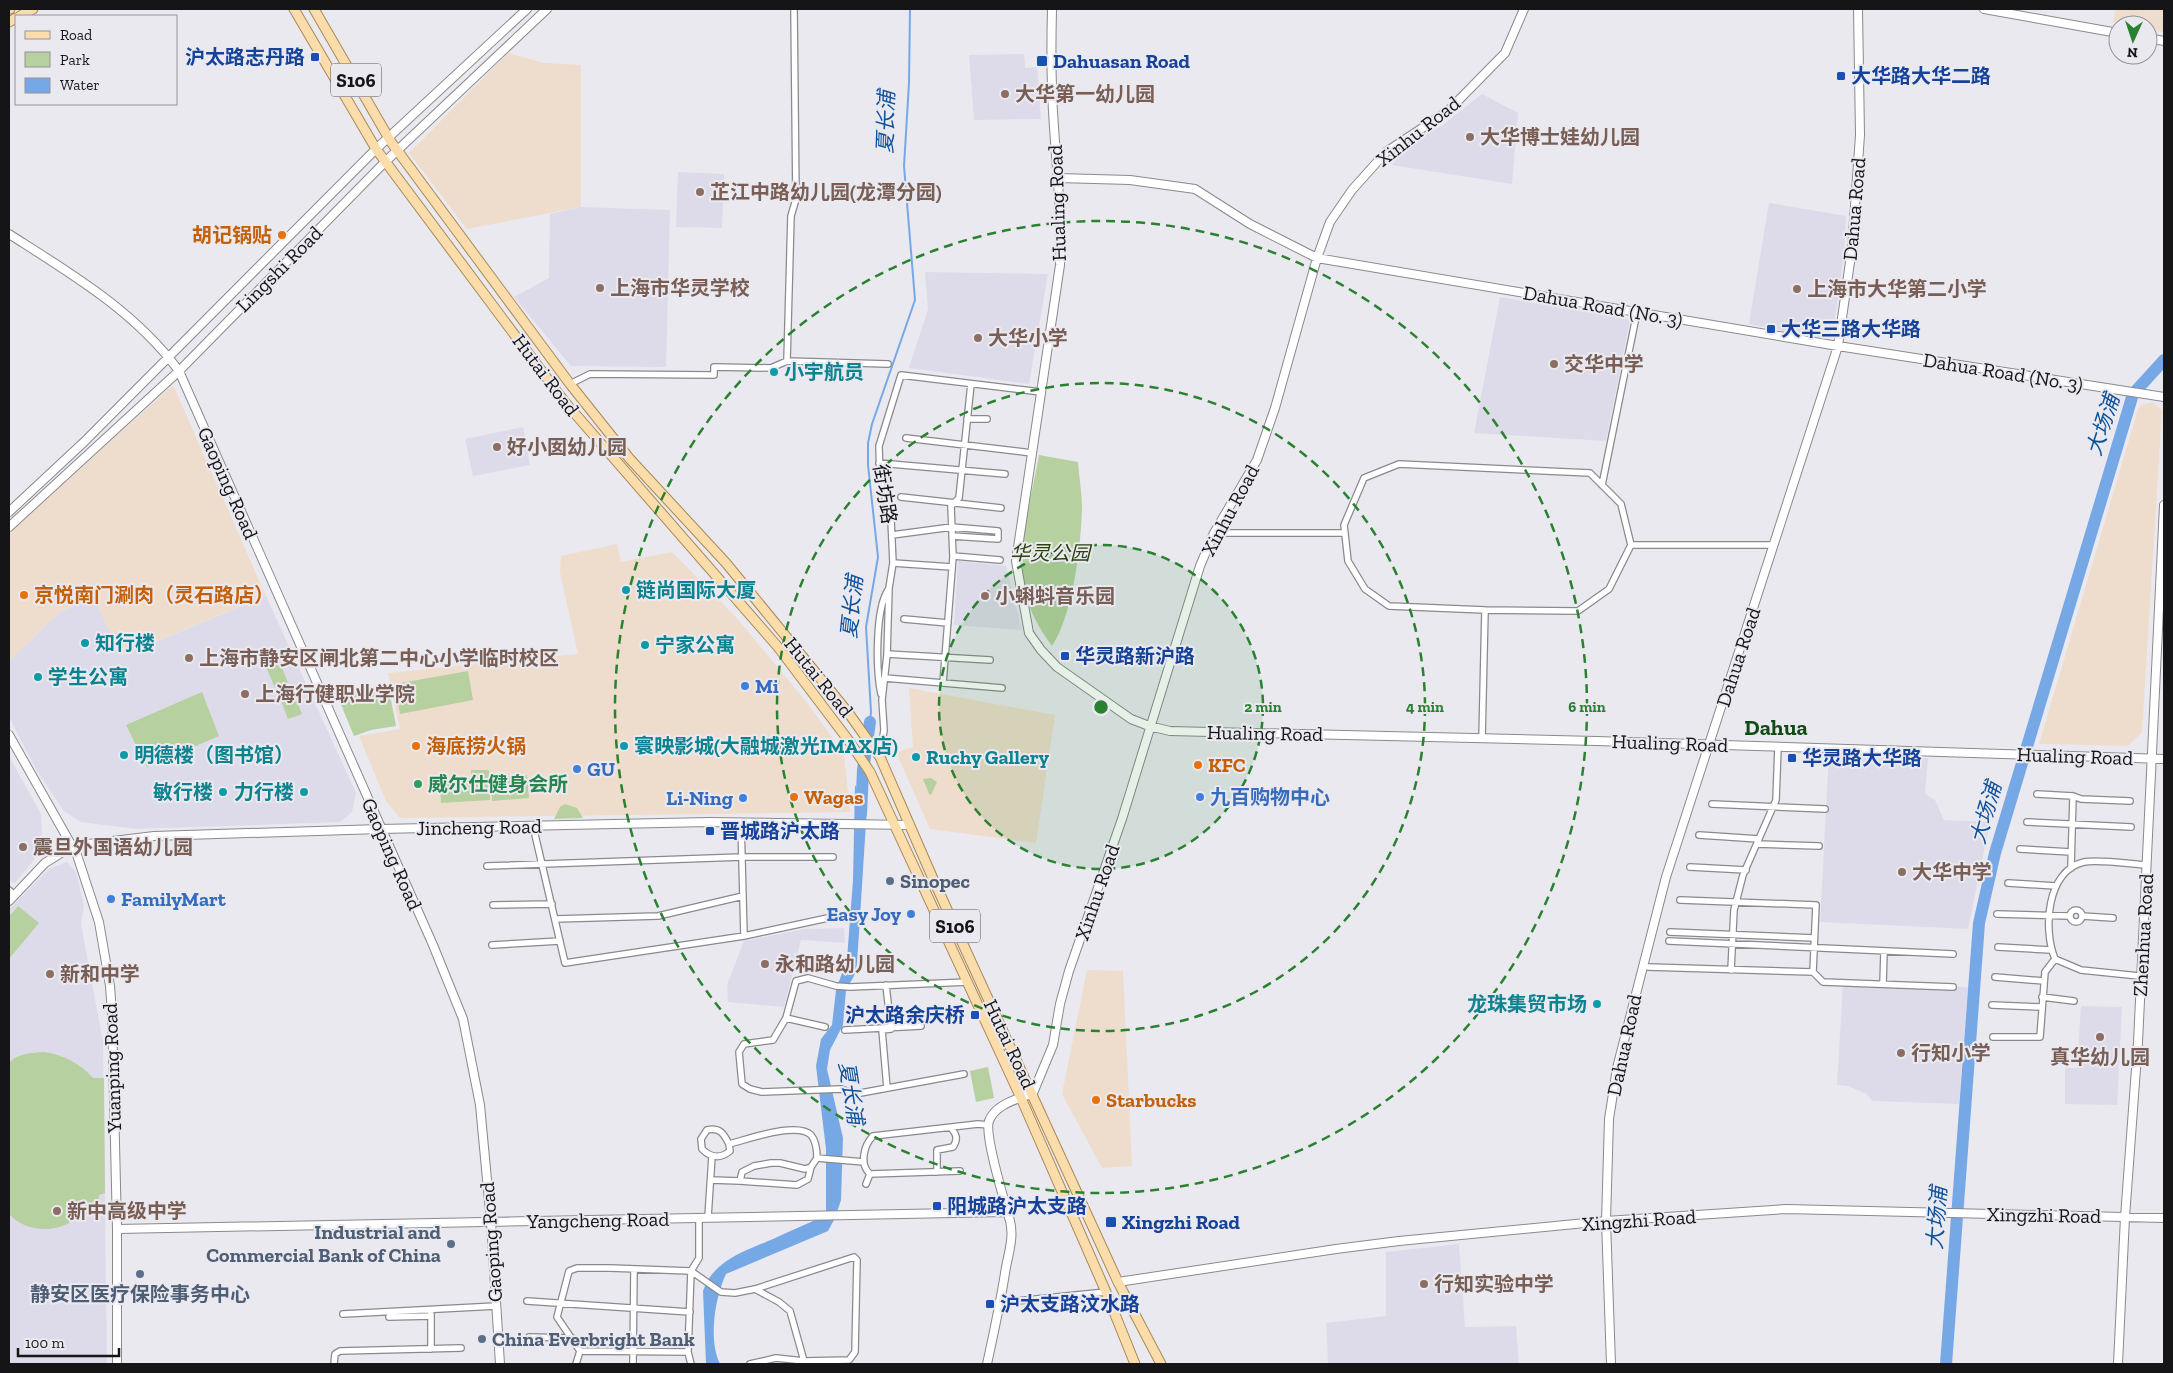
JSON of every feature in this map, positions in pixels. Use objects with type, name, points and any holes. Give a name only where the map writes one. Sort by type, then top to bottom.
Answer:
[{"type":"main road","points":[[22,15],[34,9]]},
{"type":"main road","name":"Hutai Road","points":[[294,9],[376,149],[564,401],[778,646],[870,772],[1021,1098],[1125,1336],[1135,1364]]},
{"type":"main road","name":"Hutai Road","points":[[314,9],[389,138],[570,384],[628,458],[726,563],[857,724],[880,757],[1118,1282],[1161,1364]]},
{"type":"main road","name":"Hutai Road","points":[[1143,1329],[1155,1364]]},
{"type":"main road","name":"Hutai Road","points":[[1125,1336],[1140,1364]]},
{"type":"street","name":"Lingshi Road","points":[[9,512],[84,442],[376,149],[526,9]]},
{"type":"street","name":"Lingshi Road","points":[[9,528],[179,371],[385,162],[547,9]]},
{"type":"street","points":[[787,361],[791,216],[796,199],[794,9]]},
{"type":"street","name":"Hualing Road","points":[[1052,9],[1052,71],[1062,228],[1060,265],[1016,561],[1029,632],[1041,650],[1057,667],[1131,718],[1149,726],[1170,731],[1710,744],[2164,759]]},
{"type":"street","name":"Xinhu Road","points":[[1033,1093],[1053,1045],[1060,1004],[1069,971],[1122,819],[1149,726],[1200,566],[1214,533],[1257,460],[1275,408],[1317,258],[1330,222],[1352,190],[1386,152],[1448,111],[1505,53],[1524,9]]},
{"type":"street","name":"Dahua Road","points":[[1611,1364],[1606,1221],[1609,1120],[1617,1068],[1666,877],[1838,346],[1852,248],[1860,135],[1858,9]]},
{"type":"street","points":[[1984,9],[2108,30]]},
{"type":"street","name":"Dahua Road (No. 3)","points":[[1058,178],[1130,180],[1195,189],[1250,224],[1317,258],[1838,346],[2162,397]]},
{"type":"street","name":"Gaoping Road","points":[[9,234],[98,292],[149,336],[169,357],[179,371],[380,829],[433,945],[463,1018],[480,1105],[491,1222],[500,1364]]},
{"type":"street","points":[[1602,485],[1637,312]]},
{"type":"street","points":[[570,384],[590,374],[714,375],[714,366],[771,368],[787,361],[888,364]]},
{"type":"street","name":"街坊路","points":[[880,757],[884,730],[882,700],[887,654],[889,588],[893,563],[891,520],[880,479],[879,446],[901,375],[1041,392]]},
{"type":"street","points":[[942,683],[953,556],[951,506],[959,498],[971,384]]},
{"type":"street","points":[[967,419],[987,420]]},
{"type":"street","points":[[906,438],[1032,453]]},
{"type":"street","points":[[879,462],[1005,474]]},
{"type":"street","points":[[1398,464],[1590,473],[1621,504],[1631,545],[1610,589],[1578,611],[1389,606],[1365,589],[1348,561],[1345,533],[1344,525],[1364,478],[1398,464]]},
{"type":"street","points":[[901,497],[1001,508]]},
{"type":"street","name":"Zhenhua Road","points":[[2118,1364],[2125,1217],[2134,1116],[2164,505]]},
{"type":"street","points":[[892,535],[952,527],[998,532],[998,539],[952,536]]},
{"type":"street","points":[[1214,533],[1345,533]]},
{"type":"street","points":[[1631,545],[1774,545]]},
{"type":"street","points":[[953,556],[1000,560]]},
{"type":"street","points":[[893,563],[952,567]]},
{"type":"street","points":[[882,700],[880,686],[880,608],[889,588]]},
{"type":"street","points":[[1482,739],[1485,610]]},
{"type":"street","points":[[904,619],[948,623]]},
{"type":"street","points":[[887,654],[990,660]]},
{"type":"street","points":[[885,678],[1002,688]]},
{"type":"street","name":"Yuanping Road","points":[[9,735],[77,855],[99,922],[110,986],[117,1229],[116,1364]]},
{"type":"street","points":[[1731,970],[1736,902],[1746,870],[1776,800],[1778,747]]},
{"type":"street","points":[[2037,794],[2073,796],[2081,799],[2130,801]]},
{"type":"street","points":[[2071,868],[2073,796]]},
{"type":"street","points":[[1712,804],[1825,809]]},
{"type":"street","points":[[2027,822],[2131,827]]},
{"type":"street","points":[[741,823],[744,936]]},
{"type":"street","name":"Jincheng Road","points":[[9,901],[12,892],[45,863],[72,846],[154,836],[533,826],[741,823],[895,824]]},
{"type":"street","points":[[895,824],[910,825]]},
{"type":"street","points":[[533,826],[565,962],[744,936],[836,916]]},
{"type":"street","points":[[1699,835],[1819,846]]},
{"type":"street","points":[[2020,849],[2071,852]]},
{"type":"street","points":[[487,866],[742,857],[833,857]]},
{"type":"street","points":[[2139,976],[2081,970],[2055,960],[2051,950],[2051,916],[2056,886],[2066,871],[2071,868],[2084,862],[2146,865]]},
{"type":"street","points":[[1690,867],[1746,870]]},
{"type":"street","points":[[2008,883],[2056,886]]},
{"type":"street","points":[[555,919],[658,916],[743,896]]},
{"type":"street","points":[[1680,900],[1816,905],[1813,972]]},
{"type":"street","points":[[493,905],[552,904]]},
{"type":"street","points":[[1997,914],[2070,916],[2073,911],[2077,910],[2081,912],[2082,916],[2113,918]]},
{"type":"street","points":[[1670,932],[1814,938]]},
{"type":"street","points":[[492,945],[560,941]]},
{"type":"street","points":[[1669,941],[1953,954]]},
{"type":"street","points":[[1998,947],[2051,950]]},
{"type":"street","points":[[1883,984],[1884,952]]},
{"type":"street","points":[[1993,1037],[2040,1037],[2045,972],[2055,960]]},
{"type":"street","points":[[1648,967],[1813,972],[1823,982],[1953,987]]},
{"type":"street","points":[[1995,977],[2044,981]]},
{"type":"street","points":[[964,1074],[855,1094],[841,1089],[762,1092],[750,1089],[742,1084],[739,1052],[744,1044],[773,1040],[786,1018],[796,981],[808,978],[836,986],[850,987],[968,982]]},
{"type":"street","points":[[886,986],[891,1029]]},
{"type":"street","points":[[2042,997],[2074,1001]]},
{"type":"street","points":[[1992,1005],[2042,1007]]},
{"type":"street","points":[[786,1018],[825,1027]]},
{"type":"street","points":[[845,1030],[882,1030],[921,1026]]},
{"type":"street","points":[[882,1030],[887,1088]]},
{"type":"street","points":[[987,1364],[1001,1300],[1011,1236],[988,1125],[992,1114],[998,1109],[1033,1093]]},
{"type":"street","points":[[960,1171],[870,1174],[865,1170],[866,1146],[873,1136],[978,1124],[988,1125]]},
{"type":"street","points":[[713,1128],[720,1130],[730,1144],[730,1151],[724,1155],[712,1156],[707,1155],[702,1150],[700,1144],[702,1134],[713,1128]]},
{"type":"street","points":[[937,1172],[937,1150],[953,1147],[956,1142],[956,1136],[952,1128]]},
{"type":"street","points":[[730,1144],[766,1134],[803,1131],[810,1135],[820,1158]]},
{"type":"street","points":[[691,1364],[688,1352],[691,1271],[699,1258],[703,1217],[711,1180],[712,1156]]},
{"type":"street","points":[[740,1181],[742,1172],[754,1166],[780,1163],[805,1169],[811,1167],[820,1158],[864,1162]]},
{"type":"street","points":[[711,1180],[797,1185],[808,1179],[811,1167]]},
{"type":"street","points":[[866,1184],[870,1174]]},
{"type":"street","name":"Xingzhi Road","points":[[1118,1282],[1345,1248],[1606,1221],[1786,1209],[2164,1218]]},
{"type":"street","name":"Yangcheng Road","points":[[117,1229],[1006,1212]]},
{"type":"street","points":[[576,1364],[580,1351],[557,1318],[569,1271],[577,1268],[691,1271],[704,1278],[721,1292],[735,1292],[755,1289],[854,1257],[857,1260],[855,1352],[849,1360],[804,1363],[776,1358],[750,1364]]},
{"type":"street","points":[[633,1364],[634,1269]]},
{"type":"street","points":[[755,1289],[779,1302],[790,1311],[804,1363]]},
{"type":"street","points":[[1001,1300],[1016,1302],[1106,1292]]},
{"type":"street","points":[[527,1301],[560,1305],[690,1312]]},
{"type":"street","points":[[389,1318],[496,1306]]},
{"type":"street","points":[[343,1314],[431,1313]]},
{"type":"street","points":[[431,1313],[431,1349]]},
{"type":"street","points":[[529,1337],[572,1338]]},
{"type":"street","points":[[334,1364],[336,1354],[340,1351],[461,1348]]},
{"type":"street","points":[[580,1351],[688,1352]]},
{"type":"shaded area","points":[[2116,9],[2164,9],[2164,32],[2158,31],[2158,15],[2115,15]]},
{"type":"shaded area","points":[[508,53],[544,63],[581,65],[581,207],[467,229],[409,153]]},
{"type":"shaded area","name":"大华第一幼儿园","points":[[1024,54],[1025,68],[1037,67],[1041,119],[974,120],[969,55]]},
{"type":"shaded area","name":"大华博士娃幼儿园","points":[[1482,94],[1518,113],[1512,184],[1392,165],[1404,149],[1444,124]]},
{"type":"shaded area","name":"芷江中路幼儿园(龙潭分园)","points":[[678,172],[724,174],[722,228],[676,227]]},
{"type":"shaded area","name":"上海市大华第二小学","points":[[1769,203],[1846,216],[1844,254],[1833,332],[1823,338],[1749,324]]},
{"type":"shaded area","name":"上海市华灵学校","points":[[581,207],[670,210],[666,367],[571,366],[514,297],[549,278],[550,214]]},
{"type":"shaded area","name":"大华小学","points":[[925,272],[1048,274],[1029,384],[909,368],[928,309]]},
{"type":"shaded area","name":"交华中学","points":[[1500,297],[1630,320],[1606,441],[1474,433]]},
{"type":"shaded area","points":[[173,385],[266,596],[120,656],[93,597],[60,612],[9,661],[9,533]]},
{"type":"shaded area","points":[[2152,402],[2162,410],[2142,732],[2128,746],[2039,744],[2139,406]]},
{"type":"shaded area","name":"好小囡幼儿园","points":[[523,427],[530,465],[473,476],[465,439]]},
{"type":"shaded area","points":[[617,544],[621,562],[672,552],[735,616],[808,704],[844,754],[850,812],[400,818],[386,801],[359,736],[400,729],[388,673],[578,654],[560,572],[561,556]]},
{"type":"shaded area","name":"小蝌蚪音乐园","points":[[958,561],[1006,566],[1022,630],[954,625]]},
{"type":"shaded area","name":"上海行健职业学院","points":[[266,596],[356,793],[352,812],[340,822],[136,829],[81,822],[64,811],[37,771],[9,717],[9,661],[60,612],[93,597],[121,656]]},
{"type":"shaded area","points":[[909,688],[1055,715],[1036,843],[930,829],[896,752],[913,747]]},
{"type":"shaded area","name":"大华中学","points":[[1829,753],[1928,758],[1925,794],[1935,800],[1944,820],[1990,822],[1968,929],[1820,922]]},
{"type":"shaded area","name":"震旦外国语幼儿园","points":[[9,756],[41,814],[42,833],[34,860],[14,884],[9,879]]},
{"type":"shaded area","name":"新中高级中学","points":[[67,862],[76,872],[84,906],[81,924],[103,1042],[107,1364],[9,1364],[9,909],[49,869]]},
{"type":"shaded area","name":"永和路幼儿园","points":[[844,928],[845,943],[801,940],[784,1007],[728,1002],[727,985],[744,941],[804,929]]},
{"type":"shaded area","points":[[1087,970],[1123,971],[1132,1166],[1102,1168],[1062,1094]]},
{"type":"shaded area","name":"行知小学","points":[[1843,983],[1968,987],[1959,1104],[1872,1101],[1867,1094],[1848,1086],[1837,1085]]},
{"type":"shaded area","name":"真华幼儿园","points":[[2081,1006],[2122,1007],[2117,1105],[2065,1104],[2065,1068],[2077,1068]]},
{"type":"shaded area","name":"行知实验中学","points":[[1459,1244],[1465,1327],[1516,1326],[1519,1364],[1328,1364],[1326,1323],[1386,1316],[1386,1252]]},
{"type":"green space","name":"华灵公园","points":[[1039,455],[1078,462],[1082,497],[1080,541],[1074,580],[1065,617],[1052,646],[1038,625],[1030,608],[1022,566],[1025,528]]},
{"type":"green space","points":[[278,657],[288,683],[275,688],[264,662]]},
{"type":"green space","points":[[468,671],[473,700],[400,714],[395,684]]},
{"type":"green space","points":[[291,687],[302,714],[288,719],[278,693]]},
{"type":"green space","points":[[389,690],[396,726],[371,730],[354,736],[337,695]]},
{"type":"green space","points":[[202,692],[219,736],[147,767],[126,725]]},
{"type":"green space","points":[[471,770],[489,770],[490,800],[441,803],[440,781],[471,779]]},
{"type":"green space","points":[[527,775],[529,798],[492,801],[491,778]]},
{"type":"green space","points":[[931,778],[937,782],[931,795],[923,779]]},
{"type":"green space","points":[[565,804],[577,808],[583,818],[554,819],[560,807]]},
{"type":"green space","points":[[18,906],[39,923],[9,959],[9,917]]},
{"type":"green space","points":[[44,1052],[71,1060],[93,1078],[104,1078],[105,1193],[99,1195],[98,1207],[92,1214],[80,1215],[60,1227],[44,1229],[21,1224],[9,1214],[9,1063],[20,1055]]},
{"type":"green space","points":[[988,1067],[994,1098],[976,1102],[970,1071]]},
{"type":"water","points":[[855,785],[867,807],[857,964],[854,976],[846,990],[843,1025],[830,1050],[827,1069],[843,1138],[841,1200],[828,1231],[726,1274],[719,1294],[714,1319],[714,1343],[720,1364],[706,1364],[703,1291],[714,1271],[722,1264],[742,1253],[820,1218],[826,1210],[826,1149],[816,1066],[821,1039],[832,1025],[836,990],[847,959],[853,880]]},
{"type":"waterway","name":"夏长浦","points":[[870,722],[866,627],[878,557],[868,465],[868,443],[872,424],[915,300],[904,166],[909,83],[910,9]]},
{"type":"waterway","name":"大场浦","points":[[1946,1364],[1979,923],[1995,853],[2133,394],[2164,360]]},
{"type":"waterway","name":"夏长浦","points":[[861,814],[863,770],[870,722]]},
{"type":"place","name":"沪太路志丹路","points":[[315,57]]},
{"type":"place","name":"Dahuasan Road","points":[[1042,61]]},
{"type":"place","name":"大华路大华二路","points":[[1841,76]]},
{"type":"place","name":"大华第一幼儿园","points":[[1005,94]]},
{"type":"place","name":"大华博士娃幼儿园","points":[[1470,137]]},
{"type":"place","name":"芷江中路幼儿园(龙潭分园)","points":[[700,192]]},
{"type":"place","name":"胡记锅贴","points":[[282,235]]},
{"type":"place","name":"上海市华灵学校","points":[[600,288]]},
{"type":"place","name":"上海市大华第二小学","points":[[1797,289]]},
{"type":"place","name":"大华三路大华路","points":[[1771,329]]},
{"type":"place","name":"大华小学","points":[[978,338]]},
{"type":"place","name":"交华中学","points":[[1554,364]]},
{"type":"place","name":"小宇航员","points":[[774,372]]},
{"type":"place","name":"好小囡幼儿园","points":[[497,447]]},
{"type":"place","name":"链尚国际大厦","points":[[626,590]]},
{"type":"place","name":"京悦南门涮肉（灵石路店）","points":[[24,595]]},
{"type":"place","name":"小蝌蚪音乐园","points":[[985,596]]},
{"type":"place","name":"知行楼","points":[[85,643]]},
{"type":"place","name":"宁家公寓","points":[[645,645]]},
{"type":"place","name":"华灵路新沪路","points":[[1065,656]]},
{"type":"place","name":"上海市静安区闸北第二中心小学临时校区","points":[[189,658]]},
{"type":"place","name":"学生公寓","points":[[38,677]]},
{"type":"place","name":"Mi","points":[[745,686]]},
{"type":"place","name":"上海行健职业学院","points":[[245,694]]},
{"type":"place","name":"海底捞火锅","points":[[416,746]]},
{"type":"place","name":"寰映影城(大融城激光IMAX店)","points":[[624,746]]},
{"type":"place","name":"明德楼（图书馆）","points":[[124,755]]},
{"type":"place","name":"Ruchy Gallery","points":[[916,757]]},
{"type":"place","name":"华灵路大华路","points":[[1792,758]]},
{"type":"place","name":"KFC","points":[[1198,765]]},
{"type":"place","name":"GU","points":[[577,769]]},
{"type":"place","name":"威尔仕健身会所","points":[[418,784]]},
{"type":"place","name":"敏行楼","points":[[223,792]]},
{"type":"place","name":"力行楼","points":[[304,792]]},
{"type":"place","name":"Wagas","points":[[794,797]]},
{"type":"place","name":"九百购物中心","points":[[1200,797]]},
{"type":"place","name":"Li-Ning","points":[[743,798]]},
{"type":"place","name":"晋城路沪太路","points":[[710,831]]},
{"type":"place","name":"震旦外国语幼儿园","points":[[23,847]]},
{"type":"place","name":"大华中学","points":[[1902,872]]},
{"type":"place","name":"Sinopec","points":[[890,881]]},
{"type":"place","name":"FamilyMart","points":[[111,899]]},
{"type":"place","name":"Easy Joy","points":[[911,914]]},
{"type":"place","name":"永和路幼儿园","points":[[765,964]]},
{"type":"place","name":"新和中学","points":[[50,974]]},
{"type":"place","name":"龙珠集贸市场","points":[[1597,1004]]},
{"type":"place","name":"沪太路余庆桥","points":[[975,1015]]},
{"type":"place","name":"真华幼儿园","points":[[2100,1037]]},
{"type":"place","name":"行知小学","points":[[1901,1053]]},
{"type":"place","name":"Starbucks","points":[[1096,1100]]},
{"type":"place","name":"阳城路沪太支路","points":[[937,1206]]},
{"type":"place","name":"新中高级中学","points":[[57,1211]]},
{"type":"place","name":"Xingzhi Road","points":[[1111,1222]]},
{"type":"place","name":"Industrial and Commercial Bank of China","points":[[451,1244]]},
{"type":"place","name":"静安区医疗保险事务中心","points":[[140,1274]]},
{"type":"place","name":"行知实验中学","points":[[1424,1284]]},
{"type":"place","name":"沪太支路汶水路","points":[[990,1304]]},
{"type":"place","name":"China Everbright Bank","points":[[482,1339]]},
{"type":"district","name":"Dahua","points":[[1776,727]]}]
